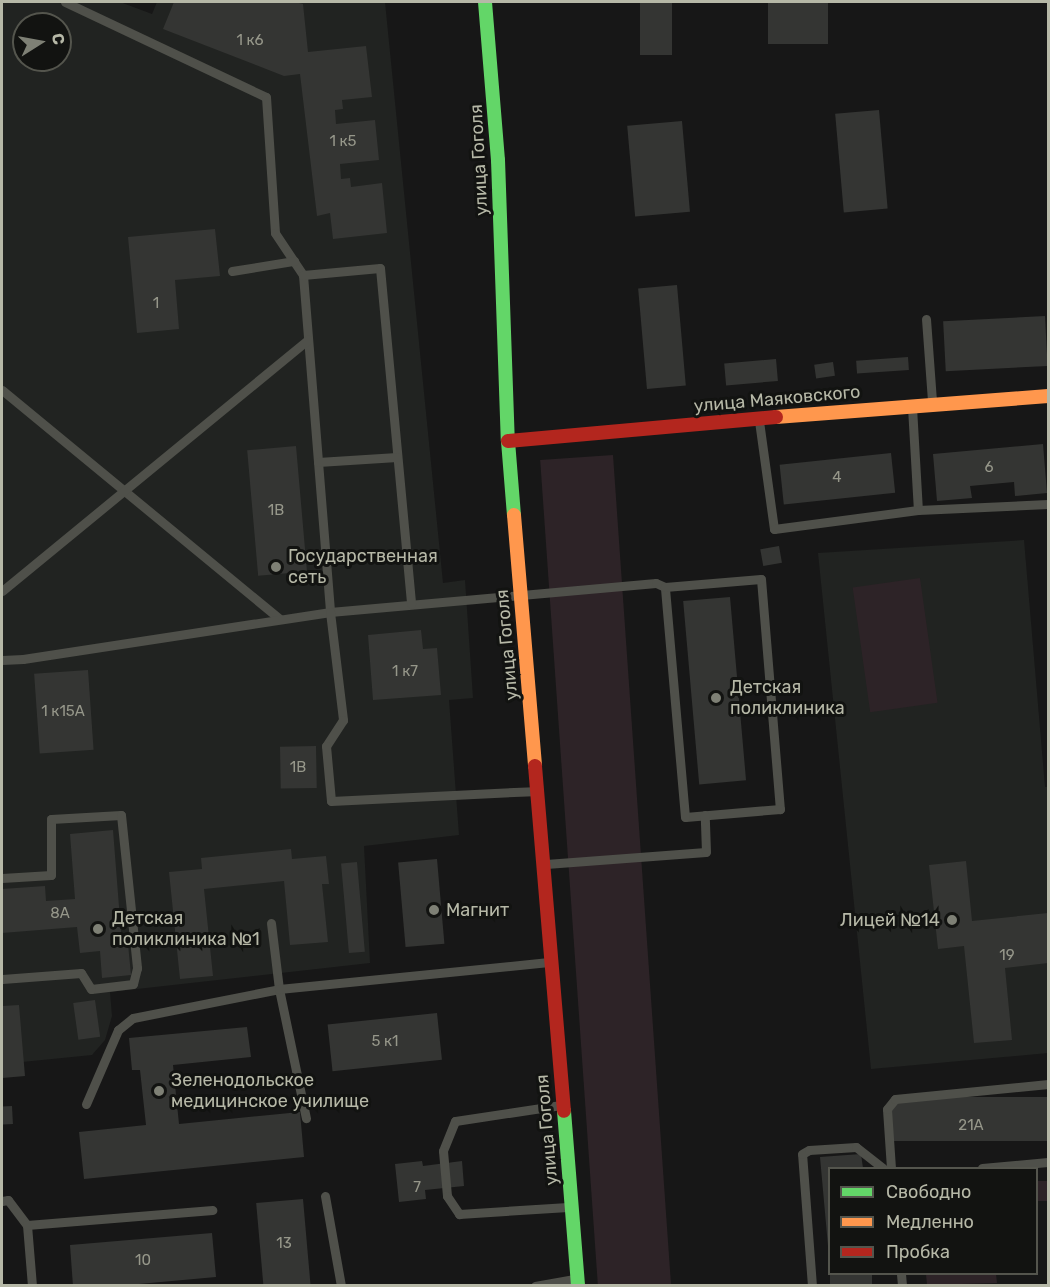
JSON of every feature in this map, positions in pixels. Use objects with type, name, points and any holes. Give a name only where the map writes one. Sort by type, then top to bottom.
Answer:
[{"type":"main road","name":"улица Гоголя","points":[[485,2],[498,160],[508,441],[578,1282]]},
{"type":"main road","name":"улица Маяковского","points":[[508,441],[932,403],[1048,396]]},
{"type":"lane","points":[[65,2],[266,97],[275,233],[303,275],[330,612],[343,720],[326,746],[331,801],[537,790]]},
{"type":"lane","points":[[232,271],[294,261]]},
{"type":"lane","points":[[303,275],[380,268],[411,604]]},
{"type":"lane","points":[[926,319],[932,403]]},
{"type":"lane","points":[[2,591],[308,340]]},
{"type":"lane","points":[[2,390],[280,620]]},
{"type":"lane","points":[[912,405],[918,510]]},
{"type":"lane","points":[[759,419],[774,529],[918,510],[1048,504]]},
{"type":"lane","points":[[318,462],[397,457]]},
{"type":"lane","points":[[2,660],[23,660],[330,612],[656,583],[665,587],[761,579],[780,809],[685,817],[665,587]]},
{"type":"lane","points":[[2,878],[51,875],[51,819],[121,815],[137,968],[133,984],[91,989],[81,973],[2,979]]},
{"type":"lane","points":[[543,864],[706,852],[705,815]]},
{"type":"lane","points":[[271,923],[279,989],[306,1118]]},
{"type":"lane","points":[[86,1104],[118,1030],[133,1018],[279,989],[551,962]]},
{"type":"lane","points":[[891,1167],[887,1109],[895,1099],[1048,1084]]},
{"type":"lane","points":[[563,1105],[455,1121],[443,1151],[447,1196],[459,1214],[572,1206]]},
{"type":"lane","points":[[812,1286],[802,1154],[809,1150],[856,1147],[882,1167]]},
{"type":"lane","points":[[993,1167],[1048,1162]]},
{"type":"lane","points":[[325,1196],[341,1286]]},
{"type":"lane","points":[[2,1201],[8,1200],[27,1225],[32,1286]]},
{"type":"lane","points":[[27,1225],[212,1210]]},
{"type":"lane","points":[[535,1286],[578,1282]]},
{"type":"shaded area","points":[[2,2],[120,2],[152,14],[157,2],[385,2],[443,583],[465,580],[473,698],[449,700],[459,835],[364,846],[370,963],[110,992],[112,1016],[105,1040],[92,1055],[2,1064]]},
{"type":"shaded area","points":[[613,455],[671,1285],[598,1286],[540,460]]},
{"type":"shaded area","name":"Лицей №14","points":[[1024,540],[1045,787],[1048,787],[1048,1053],[871,1069],[818,553]]},
{"type":"shaded area","points":[[920,578],[938,703],[870,712],[853,587]]},
{"type":"shaded area","points":[[1038,1181],[1048,1181],[1048,1201],[1038,1201]]},
{"type":"shaded area","points":[[926,1275],[996,1275],[997,1283],[927,1285]]},
{"type":"building","points":[[174,2],[295,2],[303,4],[308,52],[366,46],[372,97],[342,100],[343,109],[335,110],[336,124],[375,120],[379,160],[340,164],[341,179],[350,178],[351,187],[382,183],[387,233],[333,239],[330,213],[317,216],[300,74],[284,76],[163,29]]},
{"type":"building","points":[[640,2],[672,2],[672,55],[640,55]]},
{"type":"building","points":[[768,2],[828,2],[828,44],[768,44]]},
{"type":"building","points":[[879,110],[888,209],[844,212],[835,114]]},
{"type":"building","points":[[682,121],[690,212],[635,216],[627,126]]},
{"type":"building","points":[[215,229],[220,276],[175,280],[179,329],[137,333],[128,237]]},
{"type":"building","points":[[677,285],[686,386],[647,389],[638,288]]},
{"type":"building","points":[[1045,316],[1048,366],[946,371],[943,321]]},
{"type":"building","points":[[908,357],[909,370],[857,374],[856,361]]},
{"type":"building","points":[[776,359],[778,381],[726,385],[724,364]]},
{"type":"building","points":[[833,362],[835,376],[816,379],[814,365]]},
{"type":"building","points":[[1043,444],[1047,493],[1015,496],[1014,482],[970,486],[972,498],[937,501],[933,454]]},
{"type":"building","points":[[296,446],[307,572],[258,576],[247,450]]},
{"type":"building","points":[[891,453],[895,493],[784,504],[780,465]]},
{"type":"building","points":[[779,546],[782,563],[763,566],[760,549]]},
{"type":"building","points":[[730,597],[746,780],[699,784],[683,601]]},
{"type":"building","points":[[421,630],[423,649],[437,648],[441,695],[373,700],[368,635]]},
{"type":"building","points":[[88,670],[94,750],[40,754],[34,674]]},
{"type":"building","points":[[316,746],[317,788],[281,789],[280,747]]},
{"type":"building","points":[[113,830],[122,945],[128,944],[131,975],[102,978],[100,951],[80,953],[77,927],[2,933],[2,889],[45,886],[46,901],[75,899],[70,834]]},
{"type":"building","points":[[291,849],[292,859],[326,856],[329,884],[322,884],[328,942],[290,945],[284,881],[204,889],[213,976],[180,979],[169,872],[202,869],[201,858]]},
{"type":"building","points":[[437,859],[444,944],[406,947],[398,862]]},
{"type":"building","points":[[966,861],[972,921],[1048,913],[1048,963],[1005,968],[1012,1040],[974,1043],[964,946],[938,949],[929,865]]},
{"type":"building","points":[[357,862],[365,952],[349,953],[341,863]]},
{"type":"building","points":[[95,1000],[100,1037],[78,1040],[73,1003]]},
{"type":"building","points":[[19,1005],[25,1076],[2,1078],[2,1006]]},
{"type":"building","points":[[437,1013],[442,1060],[333,1071],[328,1024]]},
{"type":"building","name":"Зеленодольское медицинское училище","points":[[247,1027],[251,1057],[173,1065],[179,1124],[300,1112],[304,1157],[84,1179],[79,1132],[146,1125],[140,1070],[132,1070],[129,1038]]},
{"type":"building","points":[[892,1097],[1048,1097],[1048,1141],[892,1141]]},
{"type":"building","points":[[12,1106],[13,1124],[3,1124],[2,1107]]},
{"type":"building","points":[[861,1154],[863,1167],[828,1167],[828,1246],[820,1157]]},
{"type":"building","points":[[422,1161],[423,1166],[462,1161],[464,1186],[425,1190],[426,1199],[399,1202],[395,1164]]},
{"type":"building","points":[[303,1199],[311,1286],[263,1286],[256,1203]]},
{"type":"building","points":[[212,1233],[216,1277],[117,1286],[73,1286],[70,1245]]},
{"type":"building","points":[[830,1275],[872,1275],[872,1286],[830,1286]]},
{"type":"traffic: fast","points":[[485,2],[498,160],[508,441],[514,515]]},
{"type":"traffic: fast","points":[[564,1111],[578,1286]]},
{"type":"traffic: slow","points":[[776,417],[1048,396]]},
{"type":"traffic: slow","points":[[514,515],[535,766]]},
{"type":"traffic: jam","points":[[508,441],[776,417]]},
{"type":"traffic: jam","points":[[535,766],[564,1111]]},
{"type":"place","name":"Государственная сеть","points":[[276,567]]},
{"type":"place","name":"Детская поликлиника","points":[[716,698]]},
{"type":"place","name":"Магнит","points":[[434,910]]},
{"type":"place","name":"Лицей №14","points":[[952,920]]},
{"type":"place","name":"Детская поликлиника №1","points":[[98,929]]},
{"type":"place","name":"Зеленодольское медицинское училище","points":[[159,1091]]}]
